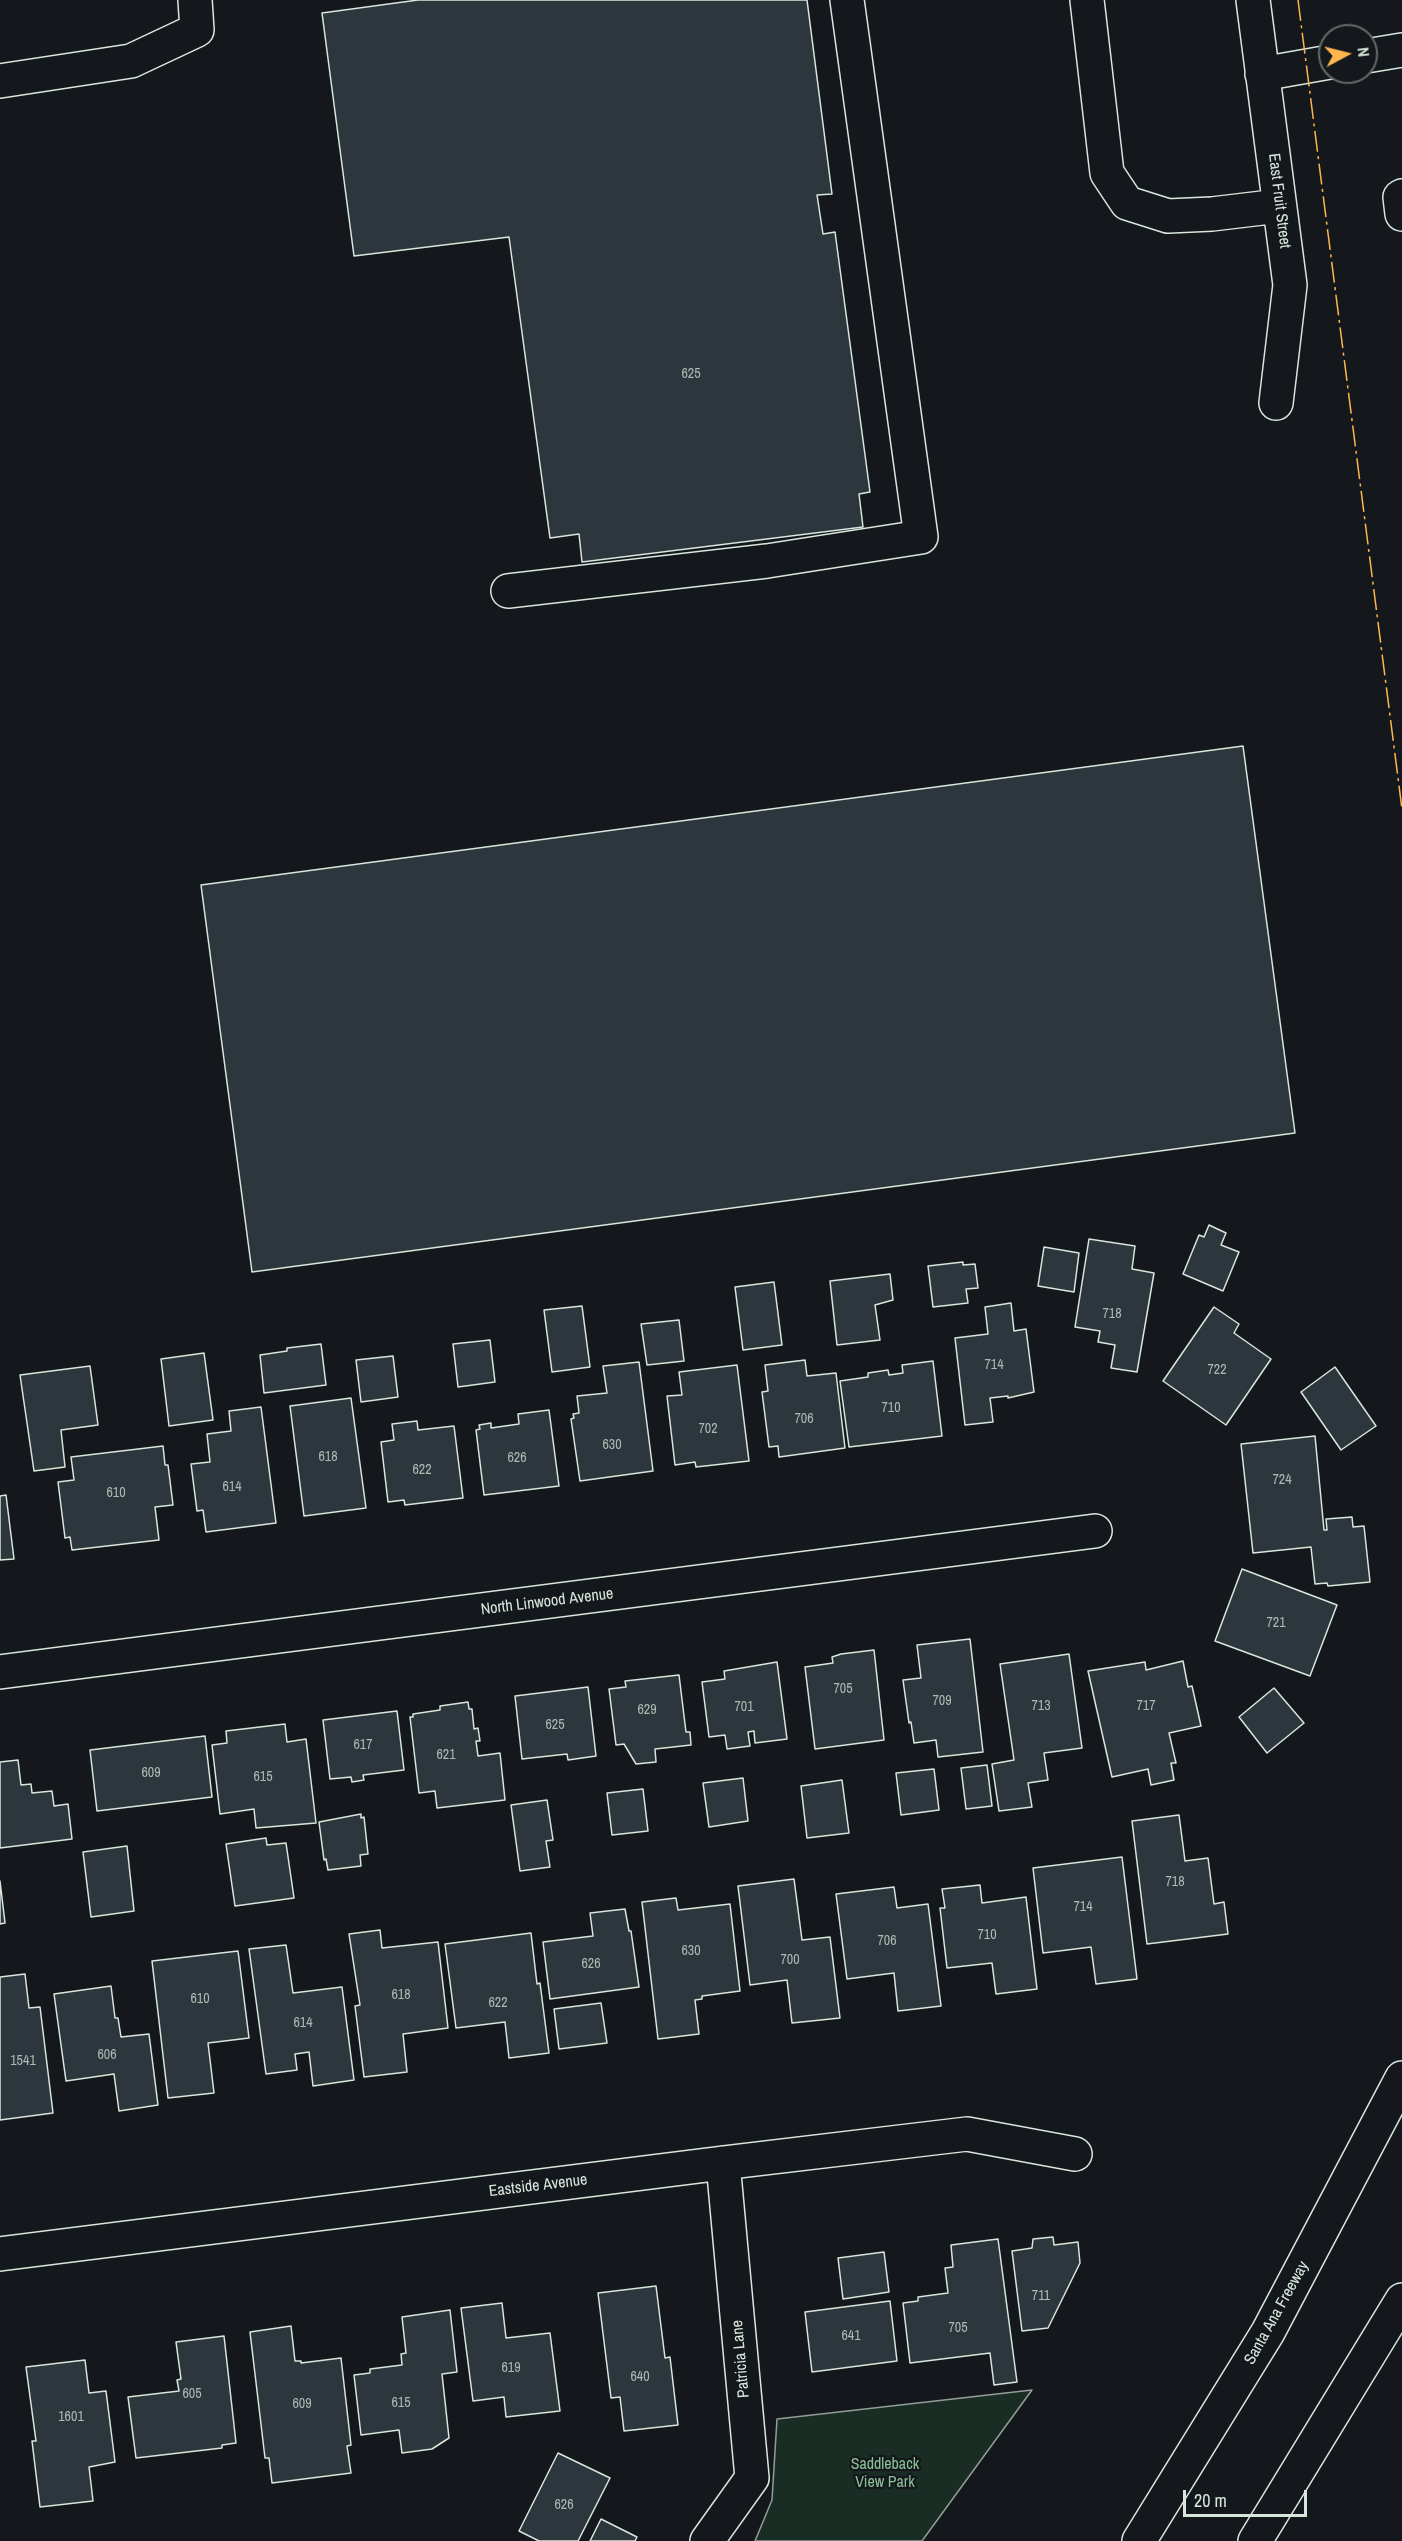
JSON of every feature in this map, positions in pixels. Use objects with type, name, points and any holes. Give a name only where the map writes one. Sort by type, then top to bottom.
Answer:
[{"type":"main road","points":[[0,81],[131,61],[197,30],[195,0]]},
{"type":"main road","points":[[508,591],[767,561],[921,537],[847,0]]},
{"type":"main road","points":[[1087,0],[1107,173],[1127,203],[1168,216],[1212,214],[1279,206]]},
{"type":"main road","name":"East Fruit Street","points":[[1253,0],[1290,285],[1276,403]]},
{"type":"main road","points":[[1378,54],[1402,50]]},
{"type":"main road","points":[[1262,74],[1318,64]]},
{"type":"main road","points":[[1402,196],[1400,197],[1402,214]]},
{"type":"main road","name":"North Linwood Avenue","points":[[0,1672],[1095,1531]]},
{"type":"main road","name":"Santa Ana Freeway","points":[[1139,2541],[1268,2332],[1402,2078]]},
{"type":"main road","name":"Eastside Avenue","points":[[0,2254],[968,2134],[1075,2154]]},
{"type":"main road","name":"Patricia Lane","points":[[707,2541],[752,2478],[723,2163]]},
{"type":"main road","points":[[1255,2541],[1402,2300]]},
{"type":"green space","name":"Saddleback View Park","points":[[1032,2390],[922,2541],[755,2541],[772,2500],[777,2419]]},
{"type":"building","points":[[418,0],[807,0],[832,194],[817,195],[823,234],[835,232],[870,492],[859,494],[863,527],[582,562],[579,534],[550,538],[509,237],[354,256],[322,13]]},
{"type":"building","points":[[1243,746],[1295,1133],[252,1272],[201,885]]},
{"type":"building","points":[[1209,1225],[1226,1233],[1221,1245],[1239,1252],[1223,1291],[1183,1274],[1199,1235],[1204,1237]]},
{"type":"building","points":[[1089,1239],[1135,1246],[1132,1269],[1154,1273],[1137,1372],[1111,1368],[1115,1345],[1098,1342],[1100,1331],[1075,1327]]},
{"type":"building","points":[[1044,1247],[1079,1253],[1074,1292],[1038,1286]]},
{"type":"building","points":[[963,1262],[963,1265],[975,1264],[978,1288],[966,1289],[968,1303],[933,1307],[928,1266]]},
{"type":"building","points":[[890,1274],[893,1300],[875,1305],[880,1340],[837,1345],[830,1281]]},
{"type":"building","points":[[774,1282],[782,1345],[743,1350],[735,1287]]},
{"type":"building","points":[[1011,1303],[1014,1331],[1026,1329],[1034,1392],[1008,1398],[1008,1396],[990,1398],[993,1422],[965,1425],[955,1338],[988,1334],[985,1307]]},
{"type":"building","points":[[582,1306],[590,1367],[552,1372],[544,1310]]},
{"type":"building","points":[[1214,1307],[1239,1324],[1234,1333],[1271,1359],[1226,1425],[1163,1381]]},
{"type":"building","points":[[679,1320],[684,1361],[647,1365],[641,1324]]},
{"type":"building","points":[[490,1340],[495,1382],[458,1387],[453,1344]]},
{"type":"building","points":[[321,1344],[326,1385],[264,1393],[260,1355],[287,1351],[287,1348]]},
{"type":"building","points":[[204,1353],[213,1420],[169,1426],[161,1359]]},
{"type":"building","points":[[393,1356],[398,1397],[361,1402],[356,1360]]},
{"type":"building","points":[[805,1360],[807,1376],[836,1373],[845,1448],[779,1457],[778,1446],[769,1447],[762,1392],[768,1391],[765,1365]]},
{"type":"building","points":[[933,1361],[942,1436],[849,1447],[840,1381],[868,1377],[868,1373],[888,1370],[889,1375],[903,1373],[902,1365]]},
{"type":"building","points":[[639,1362],[653,1471],[580,1481],[571,1419],[574,1418],[573,1414],[579,1413],[577,1396],[607,1393],[603,1366]]},
{"type":"building","points":[[737,1365],[749,1461],[696,1467],[695,1462],[675,1465],[667,1396],[682,1395],[679,1372]]},
{"type":"building","points":[[90,1366],[98,1425],[61,1430],[65,1467],[34,1471],[20,1375]]},
{"type":"building","points":[[1335,1367],[1376,1426],[1341,1450],[1301,1392]]},
{"type":"building","points":[[351,1398],[366,1508],[304,1516],[290,1406]]},
{"type":"building","points":[[261,1407],[276,1523],[206,1532],[203,1510],[197,1511],[191,1464],[210,1462],[207,1434],[231,1431],[229,1411]]},
{"type":"building","points":[[549,1410],[559,1486],[484,1495],[476,1430],[480,1429],[479,1425],[491,1423],[491,1428],[519,1424],[518,1414]]},
{"type":"building","points":[[417,1421],[418,1430],[454,1426],[463,1498],[405,1505],[404,1500],[388,1502],[381,1442],[394,1440],[392,1424]]},
{"type":"building","points":[[1315,1436],[1324,1530],[1327,1530],[1326,1519],[1352,1517],[1353,1527],[1364,1526],[1370,1582],[1328,1586],[1327,1583],[1315,1584],[1311,1547],[1253,1553],[1241,1444]]},
{"type":"building","points":[[163,1446],[173,1505],[155,1507],[159,1540],[72,1550],[70,1537],[65,1538],[58,1482],[74,1480],[71,1457]]},
{"type":"building","points":[[6,1495],[14,1559],[0,1560],[0,1496]]},
{"type":"building","points":[[1242,1569],[1337,1605],[1310,1676],[1215,1641]]},
{"type":"building","points":[[970,1639],[983,1752],[938,1757],[936,1740],[914,1743],[903,1680],[921,1678],[917,1645]]},
{"type":"building","points":[[874,1650],[884,1740],[815,1749],[805,1667],[833,1663],[832,1657],[841,1654]]},
{"type":"building","points":[[1069,1654],[1082,1748],[1044,1753],[1048,1780],[1028,1783],[1032,1807],[999,1811],[992,1764],[1014,1760],[1000,1664]]},
{"type":"building","points":[[1183,1661],[1188,1687],[1192,1686],[1201,1726],[1169,1733],[1176,1763],[1171,1763],[1174,1780],[1151,1785],[1148,1769],[1112,1777],[1088,1671],[1145,1662],[1146,1670]]},
{"type":"building","points":[[777,1662],[787,1739],[755,1743],[754,1731],[748,1732],[750,1746],[727,1749],[725,1735],[709,1737],[702,1682],[725,1679],[724,1671]]},
{"type":"building","points":[[679,1675],[686,1732],[690,1732],[691,1745],[655,1749],[656,1762],[636,1764],[624,1744],[616,1745],[609,1689],[626,1687],[625,1681]]},
{"type":"building","points":[[588,1687],[596,1756],[568,1760],[567,1754],[522,1759],[515,1696]]},
{"type":"building","points":[[1274,1688],[1304,1723],[1267,1753],[1239,1717]]},
{"type":"building","points":[[468,1702],[469,1709],[472,1709],[474,1729],[478,1728],[480,1741],[476,1741],[478,1756],[500,1753],[505,1800],[437,1808],[435,1791],[419,1793],[410,1717],[413,1717],[413,1714],[440,1710],[440,1706]]},
{"type":"building","points":[[397,1711],[404,1770],[363,1775],[364,1780],[352,1782],[351,1777],[330,1779],[323,1720]]},
{"type":"building","points":[[285,1724],[287,1742],[306,1739],[316,1823],[256,1828],[254,1809],[220,1814],[212,1745],[227,1743],[226,1731]]},
{"type":"building","points":[[205,1736],[212,1797],[97,1811],[90,1750]]},
{"type":"building","points":[[18,1760],[21,1785],[31,1784],[32,1793],[52,1791],[54,1806],[68,1804],[72,1839],[0,1848],[0,1762]]},
{"type":"building","points":[[987,1765],[992,1806],[966,1809],[961,1768]]},
{"type":"building","points":[[934,1769],[939,1810],[901,1815],[896,1773]]},
{"type":"building","points":[[743,1778],[748,1821],[709,1827],[703,1783]]},
{"type":"building","points":[[842,1780],[849,1833],[807,1838],[801,1786]]},
{"type":"building","points":[[643,1789],[648,1831],[612,1835],[607,1793]]},
{"type":"building","points":[[547,1800],[553,1840],[546,1841],[550,1867],[520,1871],[511,1805]]},
{"type":"building","points":[[361,1814],[361,1818],[364,1817],[368,1854],[360,1855],[361,1866],[328,1870],[326,1859],[324,1860],[319,1822]]},
{"type":"building","points":[[1179,1815],[1185,1861],[1208,1858],[1214,1904],[1224,1902],[1228,1934],[1147,1944],[1132,1821]]},
{"type":"building","points":[[266,1838],[267,1845],[286,1843],[294,1898],[235,1906],[226,1844]]},
{"type":"building","points":[[127,1846],[134,1911],[91,1917],[83,1852]]},
{"type":"building","points":[[1122,1857],[1137,1979],[1096,1984],[1091,1947],[1043,1953],[1033,1868]]},
{"type":"building","points":[[794,1879],[802,1940],[830,1937],[840,2018],[792,2023],[787,1980],[750,1985],[738,1886]]},
{"type":"building","points":[[0,1881],[5,1923],[0,1924]]},
{"type":"building","points":[[980,1885],[982,1903],[1026,1897],[1037,1989],[996,1994],[992,1963],[947,1968],[940,1908],[945,1908],[942,1889]]},
{"type":"building","points":[[894,1887],[897,1908],[928,1904],[941,2006],[898,2011],[894,1973],[847,1979],[836,1894]]},
{"type":"building","points":[[676,1898],[678,1910],[730,1904],[740,1991],[702,1996],[702,1999],[695,2000],[699,2034],[658,2039],[642,1902]]},
{"type":"building","points":[[625,1909],[629,1931],[631,1931],[639,1987],[550,1999],[543,1942],[593,1936],[590,1913]]},
{"type":"building","points":[[380,1930],[382,1948],[438,1942],[448,2028],[403,2034],[407,2072],[364,2077],[355,2006],[360,2005],[349,1934]]},
{"type":"building","points":[[531,1933],[549,2053],[509,2058],[505,2022],[456,2028],[445,1944]]},
{"type":"building","points":[[286,1945],[293,1993],[342,1987],[354,2080],[313,2086],[309,2052],[295,2054],[297,2070],[266,2074],[249,1949]]},
{"type":"building","points":[[238,1951],[249,2038],[208,2043],[214,2093],[168,2098],[152,1961]]},
{"type":"building","points":[[25,1974],[29,2008],[40,2007],[53,2113],[0,2120],[0,1977]]},
{"type":"building","points":[[111,1986],[115,2018],[118,2018],[121,2037],[149,2034],[158,2105],[119,2111],[114,2074],[66,2081],[54,1994]]},
{"type":"building","points":[[601,2003],[607,2043],[559,2049],[554,2009]]},
{"type":"building","points":[[1053,2237],[1054,2245],[1078,2242],[1080,2263],[1048,2328],[1022,2331],[1012,2251],[1032,2248],[1033,2239]]},
{"type":"building","points":[[998,2239],[1017,2382],[994,2385],[990,2353],[910,2363],[903,2303],[918,2301],[918,2297],[948,2293],[945,2268],[953,2267],[951,2245]]},
{"type":"building","points":[[884,2252],[889,2292],[843,2299],[838,2258]]},
{"type":"building","points":[[656,2286],[665,2358],[670,2357],[678,2425],[624,2431],[620,2397],[611,2398],[598,2293]]},
{"type":"building","points":[[890,2301],[897,2361],[812,2372],[805,2312]]},
{"type":"building","points":[[502,2303],[506,2338],[550,2333],[560,2411],[506,2417],[504,2397],[473,2401],[461,2308]]},
{"type":"building","points":[[450,2310],[457,2372],[442,2374],[449,2438],[432,2449],[402,2453],[399,2430],[361,2435],[354,2375],[370,2373],[370,2369],[402,2365],[401,2354],[406,2353],[402,2317]]},
{"type":"building","points":[[291,2326],[295,2361],[301,2361],[301,2363],[341,2358],[351,2445],[347,2446],[351,2473],[272,2483],[269,2458],[265,2458],[250,2332]]},
{"type":"building","points":[[224,2336],[236,2443],[222,2445],[222,2448],[136,2458],[128,2397],[179,2391],[177,2380],[181,2379],[176,2342]]},
{"type":"building","points":[[85,2360],[89,2393],[106,2391],[115,2462],[89,2467],[93,2501],[40,2507],[32,2441],[36,2441],[26,2367]]},
{"type":"building","points":[[558,2453],[610,2478],[578,2541],[539,2541],[519,2531]]},
{"type":"building","points":[[601,2519],[637,2537],[635,2541],[590,2541]]},
{"type":"power","points":[[1298,0],[1402,809]]}]
